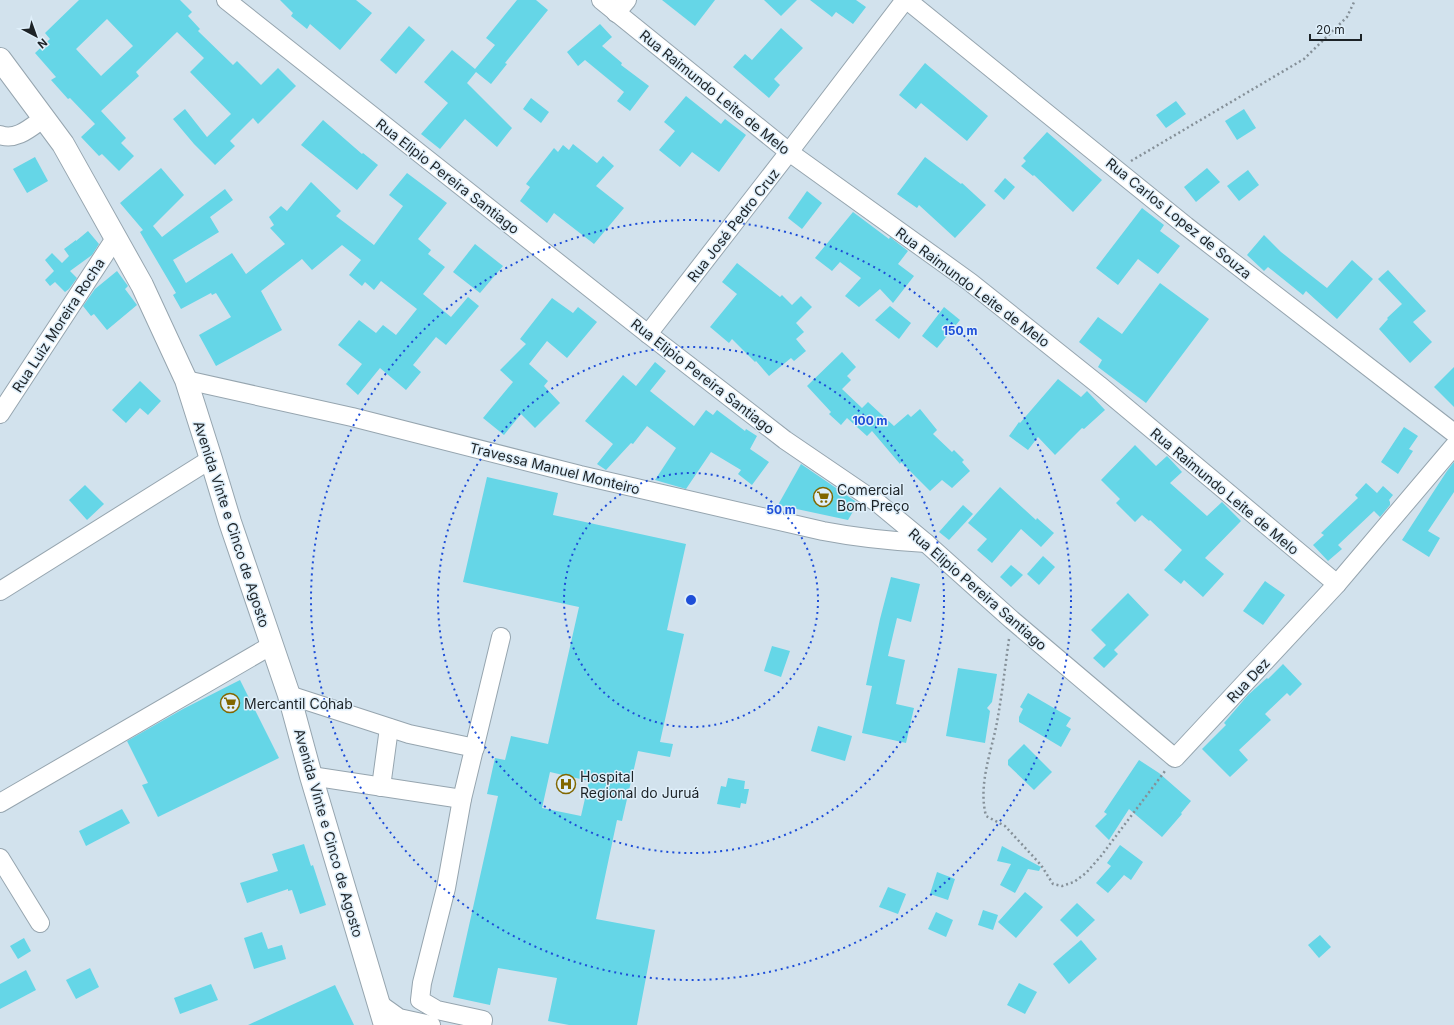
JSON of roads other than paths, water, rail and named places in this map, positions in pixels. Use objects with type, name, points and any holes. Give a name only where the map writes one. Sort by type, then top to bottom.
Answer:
[{"type":"main road","name":"Avenida Vinte e Cinco de Agosto","points":[[0,58],[63,144],[116,236],[142,285],[186,380],[230,522],[289,695],[311,776],[385,1025]]},
{"type":"street","name":"Rua Elipio Pereira Santiago","points":[[226,0],[648,334],[785,440],[879,504],[926,543],[1012,620],[1175,758]]},
{"type":"street","name":"Rua Raimundo Leite de Melo","points":[[601,0],[622,6],[790,152],[970,282],[1099,385],[1338,584]]},
{"type":"street","name":"Rua José Pedro Cruz","points":[[648,334],[906,0]]},
{"type":"street","name":"Rua Carlos Lopez de Souza","points":[[906,0],[1118,169],[1186,226],[1454,433]]},
{"type":"street","points":[[0,135],[7,137],[19,135],[44,118]]},
{"type":"street","name":"Rua Luiz Moreira Rocha","points":[[0,414],[116,236]]},
{"type":"street","name":"Travessa Manuel Monteiro","points":[[186,380],[352,417],[580,475],[823,530],[856,537],[926,543]]},
{"type":"street","name":"Rua Dez","points":[[1175,758],[1338,584],[1454,446]]},
{"type":"street","points":[[0,591],[211,459]]},
{"type":"street","points":[[482,1025],[483,1020],[438,1010],[420,1000],[422,983],[446,888],[462,800],[502,637]]},
{"type":"street","points":[[0,803],[272,645]]},
{"type":"street","points":[[289,695],[390,728],[446,743],[475,748]]},
{"type":"street","points":[[381,786],[390,728]]},
{"type":"street","points":[[311,776],[462,800]]},
{"type":"street","points":[[0,858],[40,923]]},
{"type":"street","points":[[378,1003],[399,1018],[431,1025]]},
{"type":"place","name":"Comercial Bom Preço","points":[[823,497]]},
{"type":"place","name":"Mercantil Cohab","points":[[230,703]]},
{"type":"place","name":"Hospital Regional do Juruá","points":[[566,784]]}]
